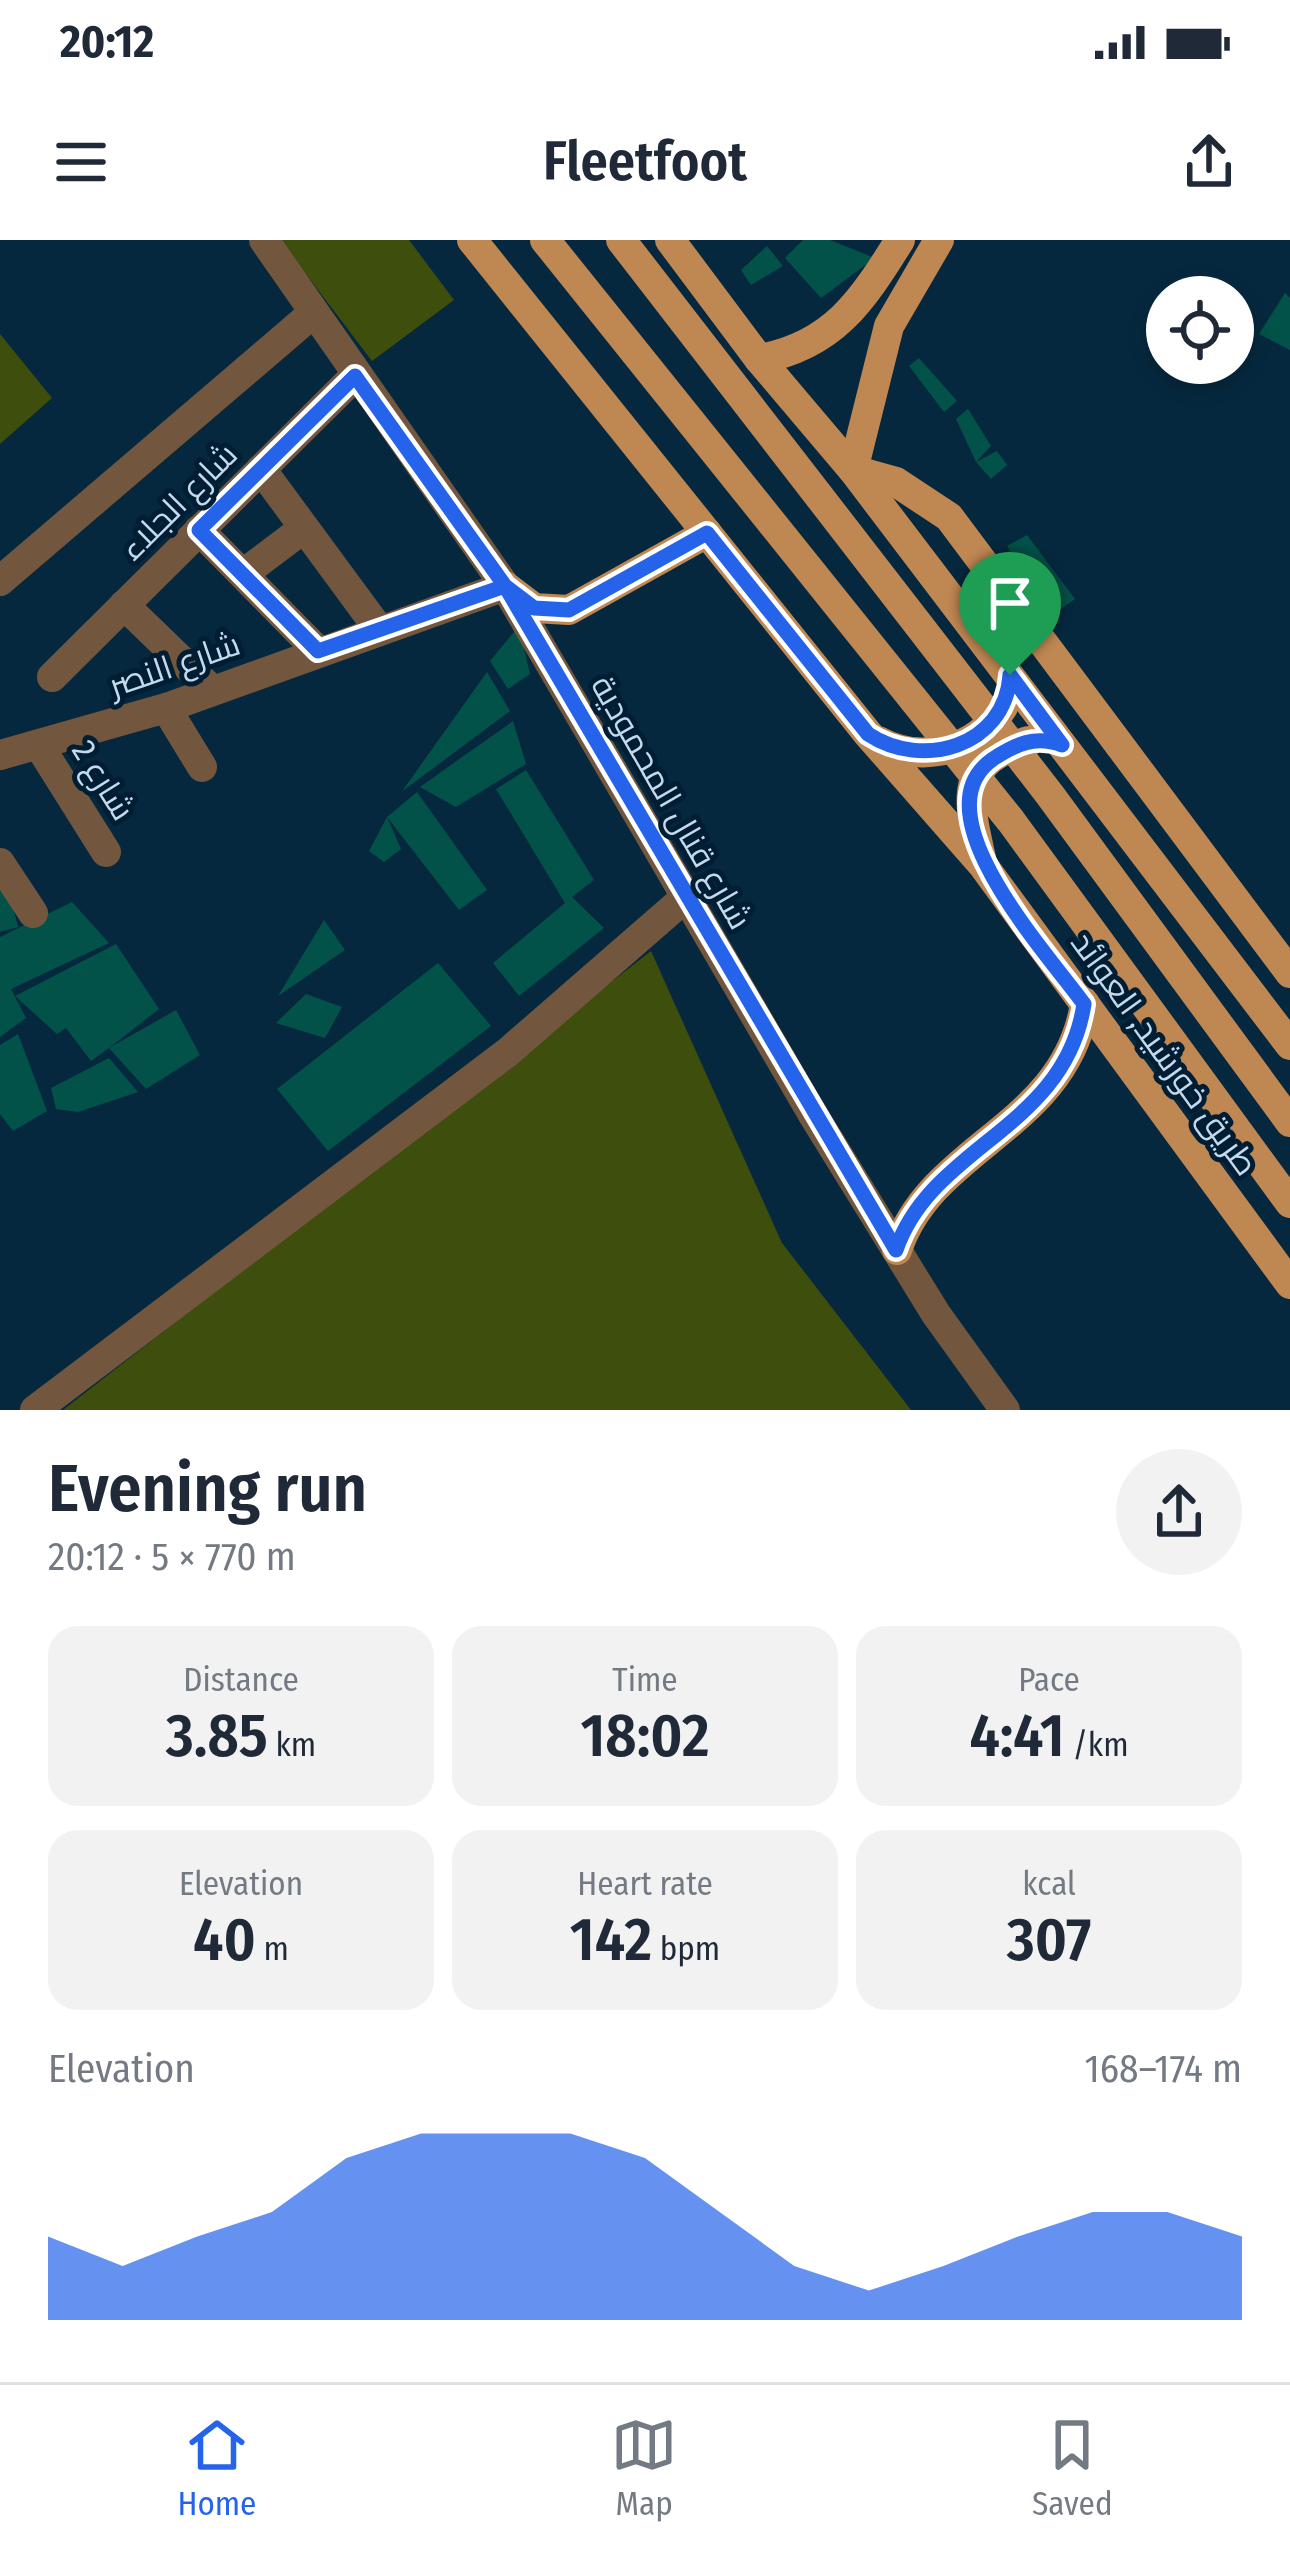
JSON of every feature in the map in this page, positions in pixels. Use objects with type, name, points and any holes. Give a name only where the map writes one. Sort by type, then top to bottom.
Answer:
[{"type":"main road","points":[[472,240],[868,734],[982,864]]},
{"type":"main road","points":[[545,240],[1010,820],[1290,1203]]},
{"type":"main road","points":[[621,240],[1050,795],[1290,1122]]},
{"type":"main road","points":[[670,240],[759,358],[854,470],[1290,1045]]},
{"type":"main road","points":[[759,358],[806,346],[848,319],[900,240]]},
{"type":"main road","points":[[854,470],[889,326],[939,240]]},
{"type":"main road","points":[[854,470],[896,482],[949,517],[1290,973]]},
{"type":"main road","points":[[505,586],[534,608],[569,610],[707,533]]},
{"type":"main road","points":[[868,734],[919,754],[964,744],[997,717],[1006,701],[1010,675]]},
{"type":"main road","points":[[982,864],[968,801],[973,778],[1022,742],[1062,745]]},
{"type":"main road","name":"طريق خورشيد, العوائد","points":[[982,864],[1290,1284]]},
{"type":"main road","points":[[896,1250],[926,1194],[1005,1131],[1060,1069],[1076,1042],[1084,1004]]},
{"type":"street","name":"شارع قنال المحمودية","points":[[264,240],[505,586],[896,1250],[1005,1410]]},
{"type":"street","points":[[0,581],[312,314]]},
{"type":"street","name":"شارع الجلاء","points":[[52,677],[355,376]]},
{"type":"street","points":[[260,469],[378,628]]},
{"type":"street","points":[[243,574],[304,528]]},
{"type":"street","points":[[199,530],[318,651]]},
{"type":"street","name":"شارع النصر","points":[[0,755],[166,708],[505,586]]},
{"type":"street","points":[[124,605],[212,690]]},
{"type":"street","points":[[166,708],[202,767]]},
{"type":"street","name":"شارع 2","points":[[40,747],[106,852]]},
{"type":"street","points":[[0,863],[18,905]]},
{"type":"street","points":[[35,1410],[508,1052],[686,897]]},
{"type":"green space","points":[[280,240],[409,240],[454,300],[372,361]]},
{"type":"green space","points":[[0,334],[52,398],[0,444]]},
{"type":"green space","points":[[651,951],[782,1243],[911,1410],[63,1410]]},
{"type":"building","points":[[803,240],[830,240],[875,258],[821,298],[785,258]]},
{"type":"building","points":[[767,246],[783,266],[751,285],[741,270]]},
{"type":"building","points":[[1285,293],[1290,298],[1290,350],[1259,334]]},
{"type":"building","points":[[919,358],[957,401],[944,412],[909,366]]},
{"type":"building","points":[[968,409],[991,446],[976,462],[956,419]]},
{"type":"building","points":[[997,451],[1007,465],[991,479],[976,462]]},
{"type":"building","points":[[1027,535],[1075,599],[1053,614],[1007,546]]},
{"type":"building","points":[[519,626],[530,674],[508,689],[490,661]]},
{"type":"building","points":[[487,672],[510,711],[403,790]]},
{"type":"building","points":[[513,721],[526,764],[456,807],[420,787]]},
{"type":"building","points":[[526,770],[594,880],[572,897],[604,928],[519,996],[493,963],[565,903],[496,789]]},
{"type":"building","points":[[417,792],[487,890],[459,910],[387,817]]},
{"type":"building","points":[[387,817],[401,849],[384,862],[369,851]]},
{"type":"building","points":[[4,869],[18,927],[0,932],[0,871]]},
{"type":"building","points":[[72,902],[109,943],[11,989],[26,1018],[0,1037],[0,937]]},
{"type":"building","points":[[324,920],[345,950],[278,996]]},
{"type":"building","points":[[116,944],[159,1009],[91,1061],[66,1028],[57,1034],[15,996]]},
{"type":"building","points":[[438,963],[491,1026],[328,1151],[277,1089]]},
{"type":"building","points":[[306,994],[342,1007],[325,1038],[276,1023]]},
{"type":"building","points":[[176,1010],[200,1055],[146,1089],[109,1048]]},
{"type":"building","points":[[18,1034],[47,1111],[13,1131],[0,1114],[0,1045]]},
{"type":"building","points":[[109,1058],[138,1092],[78,1112],[56,1109],[51,1088]]},
{"type":"route","points":[[1010,675],[1006,701],[997,717],[964,744],[919,754],[883,744],[868,734],[707,533],[569,610],[534,608],[505,586],[318,651],[199,530],[355,376],[505,586],[896,1250],[926,1194],[992,1143],[1040,1095],[1069,1056],[1082,1023],[1084,1004],[982,864],[968,801],[973,778],[981,768],[1013,746],[1032,740],[1062,745],[1010,675]]}]
